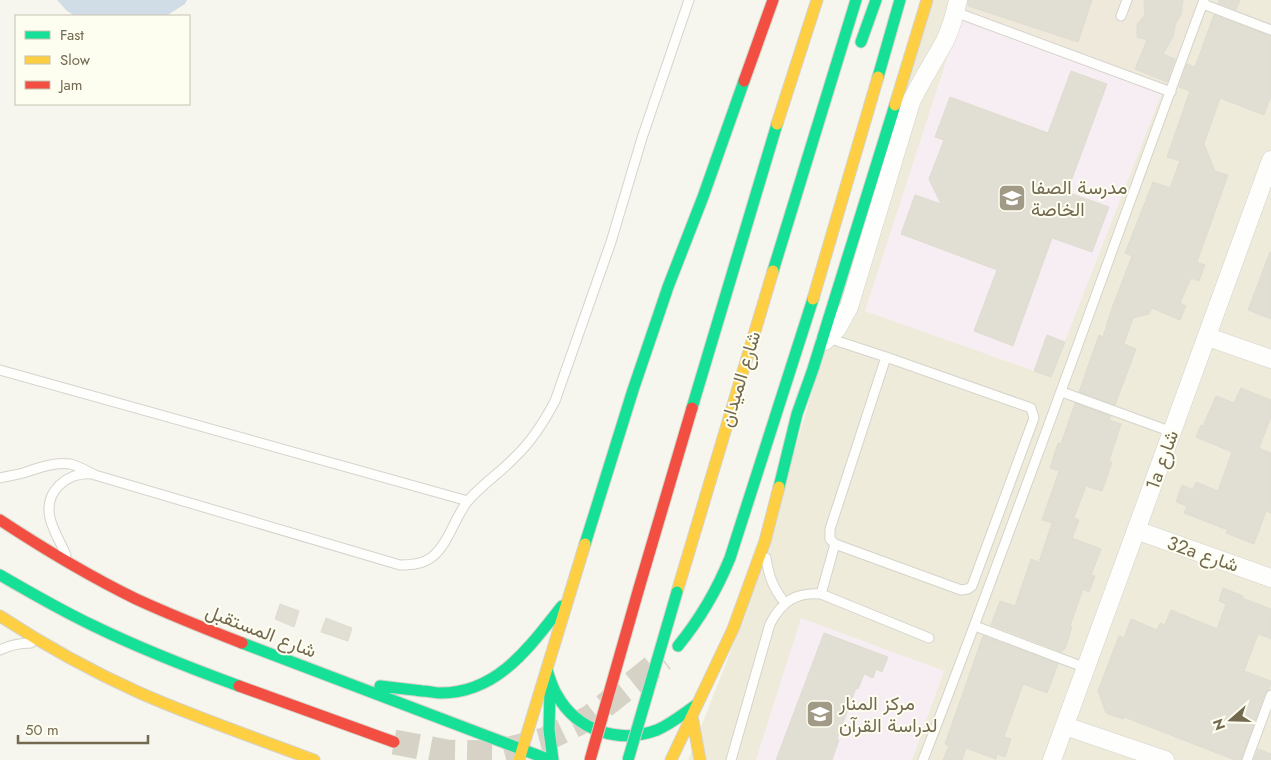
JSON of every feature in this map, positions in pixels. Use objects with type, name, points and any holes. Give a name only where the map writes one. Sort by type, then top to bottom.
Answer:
[{"type":"main road","points":[[762,0],[768,17]]},
{"type":"main road","points":[[532,760],[520,755],[633,390],[668,287],[703,197],[773,0]]},
{"type":"main road","name":"شارع الميدان","points":[[590,760],[722,304],[793,70],[817,0]]},
{"type":"main road","name":"شارع الميدان","points":[[628,760],[726,425],[856,0]]},
{"type":"main road","points":[[856,55],[876,0]]},
{"type":"main road","points":[[678,646],[702,615],[721,580],[730,558],[806,322],[900,0]]},
{"type":"main road","points":[[671,760],[733,629],[765,540],[797,414],[824,343],[927,0]]},
{"type":"main road","points":[[793,70],[791,55],[795,32]]},
{"type":"main road","points":[[807,162],[819,153],[823,146]]},
{"type":"main road","name":"شارع المستقبل","points":[[0,520],[24,537],[71,565],[178,617],[520,755],[552,760]]},
{"type":"main road","points":[[0,575],[47,603],[147,651],[394,742]]},
{"type":"main road","points":[[340,681],[444,693],[468,690],[490,681],[505,672],[518,660],[570,596]]},
{"type":"main road","points":[[0,616],[75,661],[139,692],[314,760]]},
{"type":"main road","points":[[547,670],[559,700],[580,722],[594,730],[624,736],[640,735],[654,731],[694,710]]},
{"type":"main road","points":[[547,670],[550,686],[549,730],[552,760]]},
{"type":"main road","points":[[694,710],[700,760]]},
{"type":"street","points":[[824,343],[837,329],[849,307],[911,102],[945,41],[957,6]]},
{"type":"street","name":"1a شارع","points":[[1052,760],[1208,337],[1271,160]]},
{"type":"street","points":[[1208,337],[1271,359]]},
{"type":"street","name":"32a شارع","points":[[1136,530],[1271,578]]},
{"type":"street","points":[[1065,726],[1165,760]]},
{"type":"lane","points":[[71,565],[50,520],[50,502],[54,492],[61,483],[72,476],[83,474],[95,475],[400,565],[421,563],[431,558],[439,550],[468,501],[515,458],[542,424],[555,401],[611,242],[642,138],[688,0]]},
{"type":"lane","points":[[1121,16],[1127,0]]},
{"type":"lane","points":[[923,760],[1062,392],[1204,2],[1271,30]]},
{"type":"lane","points":[[957,6],[1171,92]]},
{"type":"lane","points":[[824,343],[886,357],[1031,408],[1034,418],[972,586],[968,589],[961,590],[835,544],[830,539],[830,529],[886,357]]},
{"type":"lane","points":[[0,370],[468,501]]},
{"type":"lane","points":[[1062,392],[1172,432]]},
{"type":"lane","points":[[0,478],[58,464],[70,464],[83,468],[95,475]]},
{"type":"lane","points":[[765,540],[769,576],[776,591],[785,603]]},
{"type":"lane","points":[[821,594],[835,544]]},
{"type":"lane","points":[[734,759],[770,624],[776,612],[796,596],[808,593],[821,594],[929,638]]},
{"type":"lane","points":[[975,626],[1086,668]]},
{"type":"lane","points":[[0,650],[25,643],[44,644]]},
{"type":"lane","points":[[1247,760],[1271,695]]},
{"type":"shaded area","points":[[57,0],[187,0],[185,4],[168,15],[73,15]]},
{"type":"shaded area","points":[[930,0],[1271,0],[1271,760],[688,760],[745,615]]},
{"type":"shaded area","points":[[966,0],[1198,0],[1165,85],[963,9]]},
{"type":"shaded area","name":"مدرسة الصفا الخاصة","points":[[963,9],[1165,85],[1051,377],[865,311]]},
{"type":"shaded area","points":[[801,618],[944,671],[912,760],[756,760]]},
{"type":"building","points":[[968,0],[1092,0],[1078,42],[968,6]]},
{"type":"building","points":[[1144,0],[1183,0],[1181,15],[1175,25],[1173,37],[1163,54],[1175,59],[1167,82],[1135,69],[1147,40],[1137,37],[1137,24],[1145,15]]},
{"type":"building","points":[[1219,0],[1240,0],[1236,10],[1218,3]]},
{"type":"building","points":[[1214,15],[1271,36],[1271,96],[1264,115],[1220,98],[1204,144],[1215,171],[1228,175],[1197,262],[1205,265],[1199,281],[1191,278],[1180,303],[1186,306],[1180,320],[1152,308],[1149,314],[1133,318],[1124,344],[1136,349],[1115,405],[1079,392],[1099,335],[1103,337],[1132,256],[1125,253],[1153,182],[1170,188],[1180,161],[1167,157],[1190,91],[1179,87],[1187,64],[1195,67]]},
{"type":"building","points":[[1071,71],[1107,84],[1067,192],[1109,207],[1092,252],[1052,238],[1013,346],[974,331],[997,270],[901,234],[915,195],[941,204],[929,179],[944,140],[935,137],[950,97],[1048,133]]},
{"type":"building","points":[[1271,252],[1271,319],[1248,310]]},
{"type":"building","points":[[1047,335],[1065,342],[1051,377],[1034,371]]},
{"type":"building","points":[[1241,388],[1271,400],[1271,417],[1259,448],[1271,453],[1271,513],[1266,511],[1254,544],[1226,533],[1228,530],[1184,513],[1187,506],[1176,502],[1182,485],[1193,490],[1196,482],[1218,491],[1232,452],[1196,437],[1216,396],[1234,403]]},
{"type":"building","points":[[1075,403],[1111,416],[1109,420],[1121,424],[1109,461],[1112,462],[1102,491],[1086,486],[1074,518],[1079,520],[1072,538],[1101,549],[1091,575],[1095,576],[1089,592],[1083,589],[1070,626],[1072,627],[1065,649],[1062,652],[991,625],[1000,601],[1015,606],[1031,559],[1039,562],[1052,523],[1042,520],[1059,471],[1050,468],[1058,443],[1061,444]]},
{"type":"building","points":[[1223,588],[1243,596],[1242,598],[1271,609],[1271,639],[1258,634],[1244,671],[1271,681],[1271,683],[1265,693],[1241,760],[1235,760],[1124,717],[1123,719],[1106,713],[1098,691],[1119,636],[1124,638],[1131,619],[1157,630],[1160,623],[1165,625],[1171,610],[1217,629],[1226,604],[1219,601]]},
{"type":"building","points":[[280,604],[299,611],[294,627],[275,619]]},
{"type":"building","points":[[326,618],[352,628],[348,641],[321,632]]},
{"type":"building","name":"مركز المنار لدراسة القرآن","points":[[824,633],[888,657],[882,672],[876,669],[873,678],[864,674],[858,689],[856,688],[837,739],[839,740],[832,760],[776,760]]},
{"type":"building","points":[[983,636],[1058,664],[1047,693],[1023,684],[1004,737],[1011,739],[1005,757],[997,754],[996,759],[966,748],[962,760],[943,760],[949,746],[945,744]]},
{"type":"building","points":[[1258,749],[1271,754],[1271,760],[1254,760]]},
{"type":"tunnel","points":[[394,742],[447,752],[495,753],[544,740],[589,718],[663,659]]},
{"type":"traffic: fast","points":[[773,271],[856,0]]},
{"type":"traffic: fast","points":[[861,42],[876,0]]},
{"type":"traffic: fast","points":[[878,77],[900,0]]},
{"type":"traffic: fast","points":[[585,544],[633,390],[668,287],[703,197],[744,81]]},
{"type":"traffic: fast","points":[[779,487],[797,414],[813,369],[895,105]]},
{"type":"traffic: fast","points":[[692,408],[777,124]]},
{"type":"traffic: fast","points":[[678,646],[707,604],[730,558],[813,299]]},
{"type":"traffic: fast","points":[[0,575],[58,608],[112,634],[166,658],[239,686]]},
{"type":"traffic: fast","points":[[628,760],[677,592]]},
{"type":"traffic: fast","points":[[380,686],[441,693],[461,691],[479,685],[496,676],[525,651],[562,606]]},
{"type":"traffic: fast","points":[[242,643],[550,760]]},
{"type":"traffic: fast","points":[[547,670],[557,695],[576,718],[587,726],[614,735],[628,736],[657,730],[696,705]]},
{"type":"traffic: fast","points":[[550,688],[549,730],[553,760]]},
{"type":"traffic: slow","points":[[777,124],[817,0]]},
{"type":"traffic: slow","points":[[895,105],[927,0]]},
{"type":"traffic: slow","points":[[813,299],[878,77]]},
{"type":"traffic: slow","points":[[677,592],[773,271]]},
{"type":"traffic: slow","points":[[671,760],[733,629],[765,541],[779,487]]},
{"type":"traffic: slow","points":[[519,760],[585,544]]},
{"type":"traffic: slow","points":[[0,616],[68,657],[140,693],[314,760]]},
{"type":"traffic: slow","points":[[692,716],[700,760]]},
{"type":"traffic: jam","points":[[744,81],[773,0]]},
{"type":"traffic: jam","points":[[639,588],[692,408]]},
{"type":"traffic: jam","points":[[0,520],[67,562],[118,590],[162,611],[242,643]]},
{"type":"traffic: jam","points":[[590,760],[639,588]]},
{"type":"traffic: jam","points":[[239,686],[394,742]]},
{"type":"place","name":"مدرسة الصفا الخاصة","points":[[1012,198]]},
{"type":"place","name":"مركز المنار لدراسة القرآن","points":[[820,714]]}]
